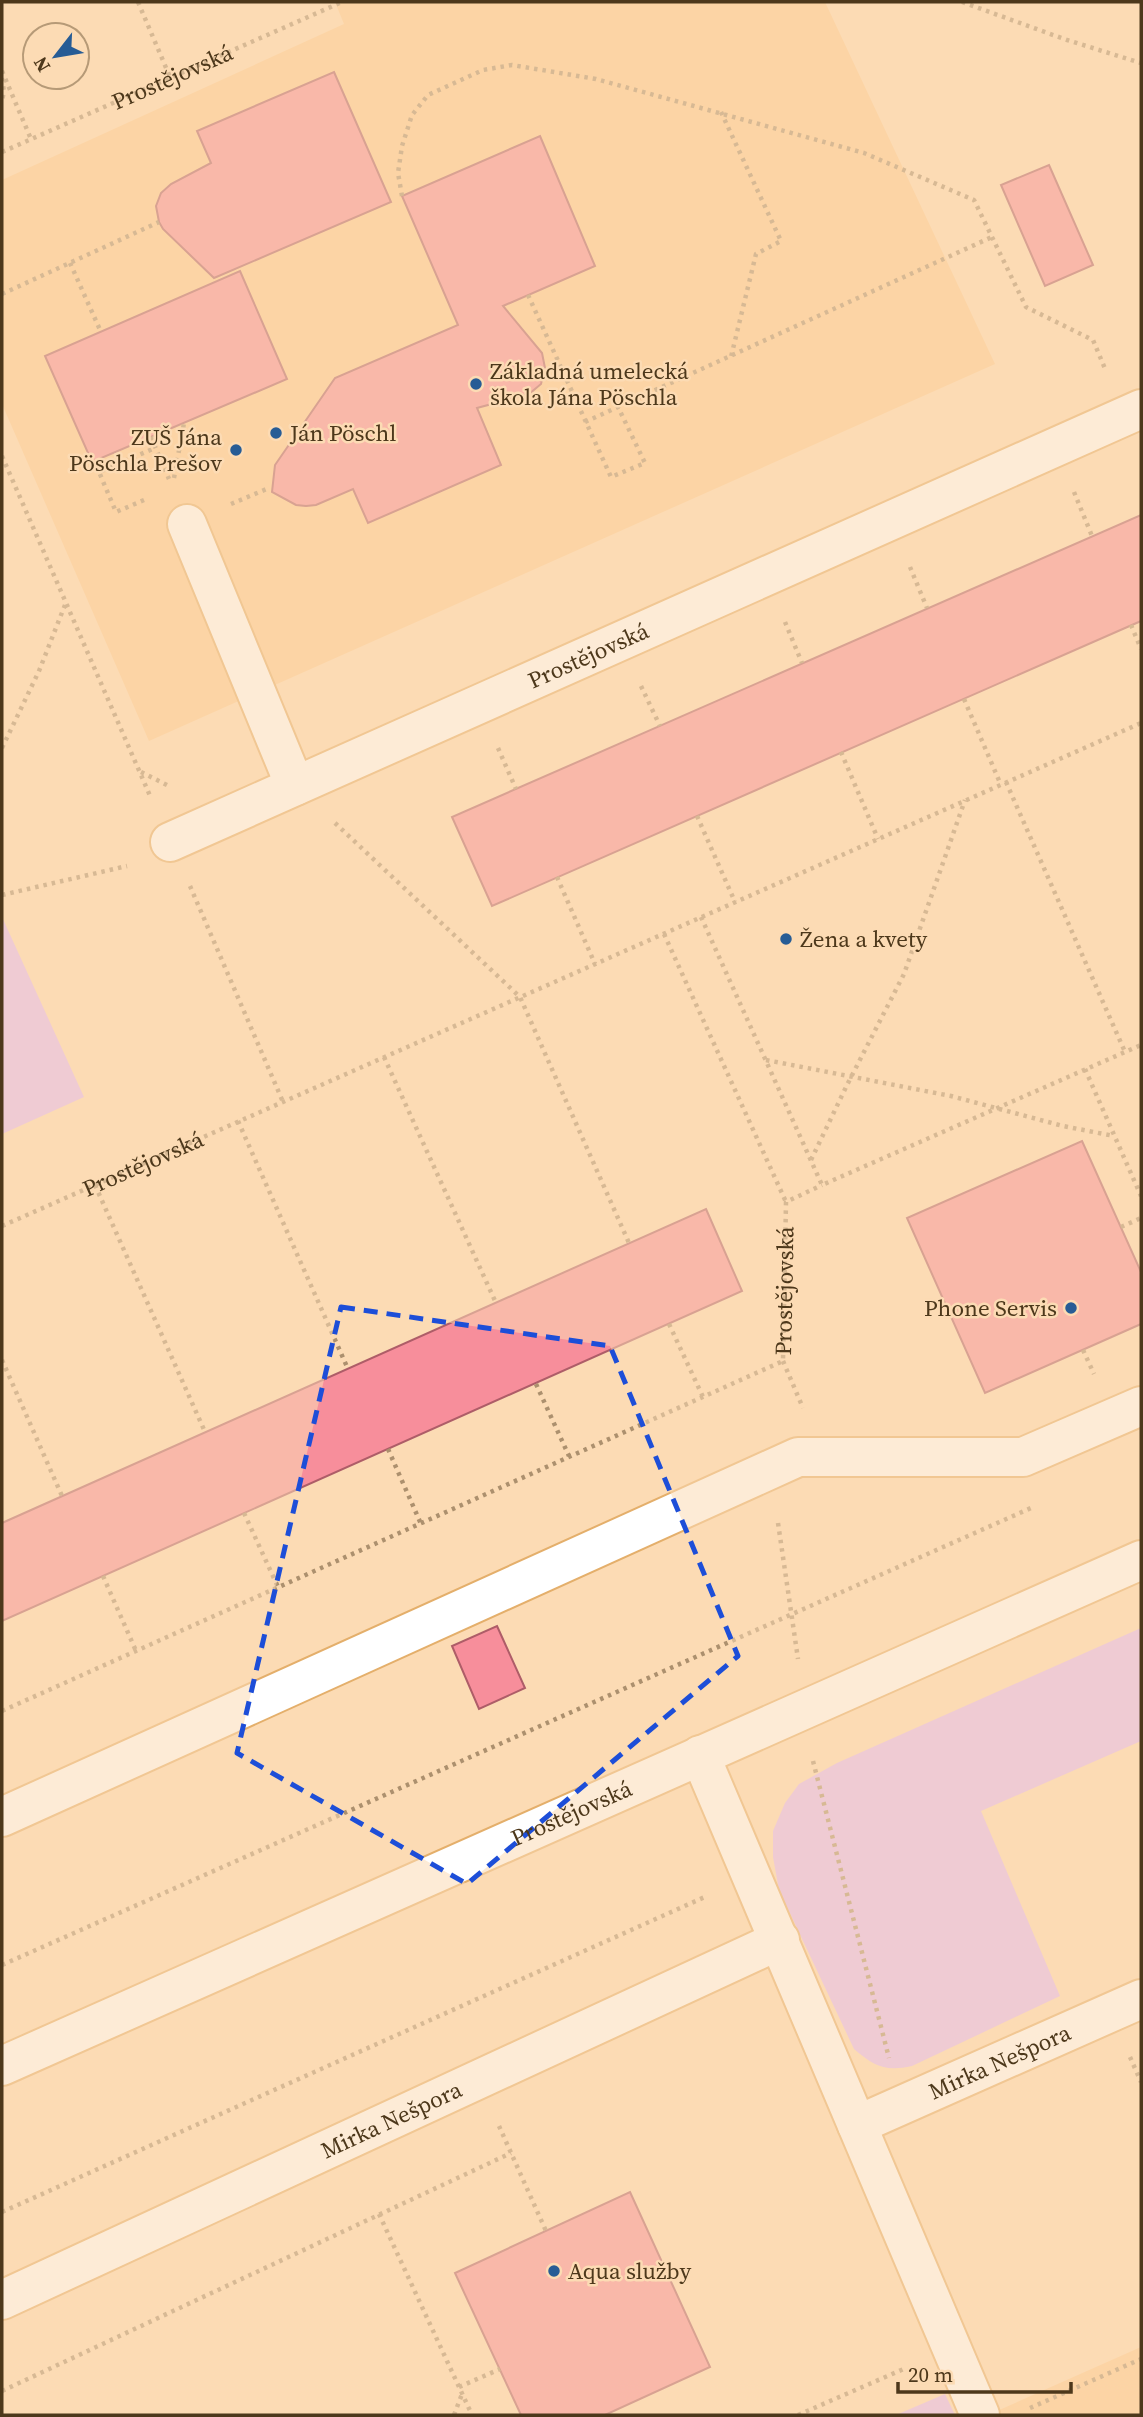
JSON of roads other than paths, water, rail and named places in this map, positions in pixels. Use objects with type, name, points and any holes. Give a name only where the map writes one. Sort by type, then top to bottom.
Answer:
[{"type":"street","name":"Prostějovská","points":[[173,848],[295,786],[1134,413]]},
{"type":"street","points":[[187,524],[295,786]]},
{"type":"street","points":[[2,1817],[802,1457],[1023,1457],[1141,1406]]},
{"type":"street","name":"Prostějovská","points":[[2,2066],[1141,1560]]},
{"type":"street","points":[[700,1755],[980,2415]]},
{"type":"street","name":"Mirka Nešpora","points":[[2,2300],[779,1940]]},
{"type":"street","name":"Mirka Nešpora","points":[[857,2125],[1141,1999]]},
{"type":"place","name":"Základná umelecká škola Jána Pöschla","points":[[476,384]]},
{"type":"place","name":"Ján Pöschl","points":[[276,433]]},
{"type":"place","name":"ZUŠ Jána Pöschla Prešov","points":[[236,450]]},
{"type":"place","name":"Žena a kvety","points":[[786,939]]},
{"type":"place","name":"Phone Servis","points":[[1071,1308]]},
{"type":"place","name":"Aqua služby","points":[[554,2271]]}]
